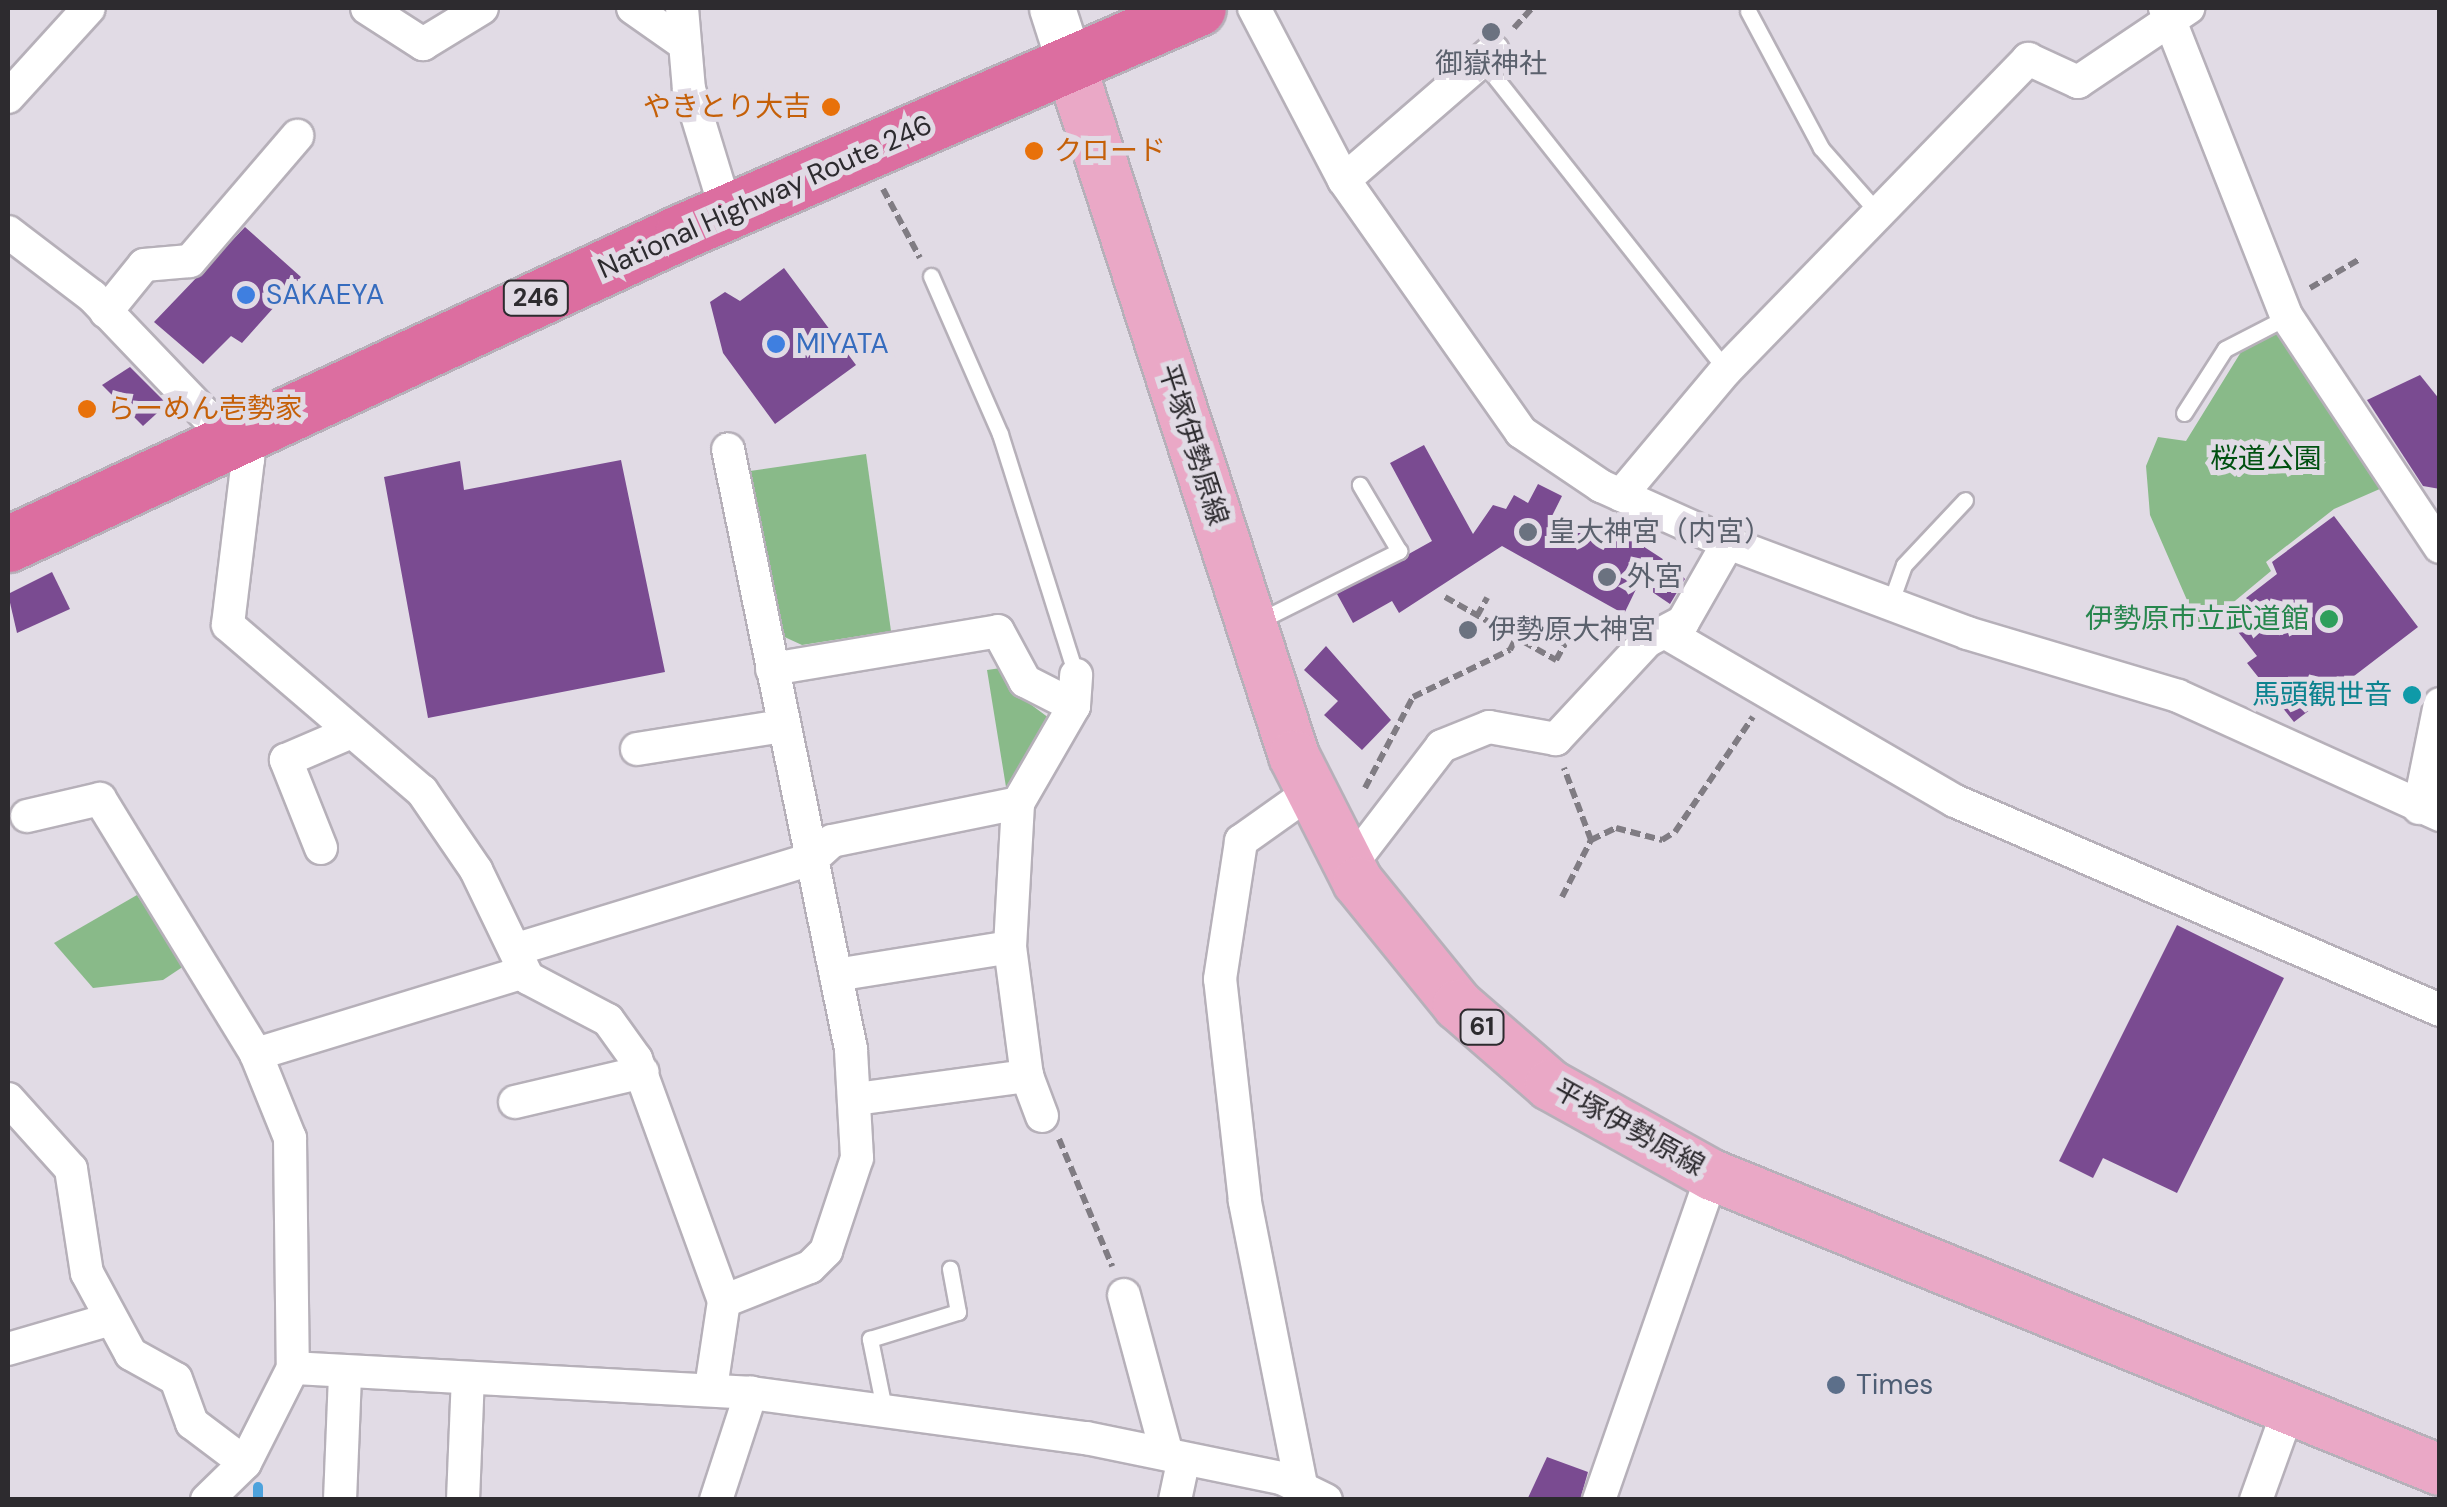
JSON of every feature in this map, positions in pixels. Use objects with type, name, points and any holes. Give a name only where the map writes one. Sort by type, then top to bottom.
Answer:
[{"type":"highway","name":"National Highway Route 246","points":[[8,544],[726,213],[1198,8]]},
{"type":"main road","name":"平塚伊勢原線","points":[[1070,64],[1251,625],[1310,792],[1349,867],[1412,955],[1504,1047],[1596,1116],[1712,1176],[2440,1470]]},
{"type":"street","points":[[8,97],[88,8]]},
{"type":"street","points":[[367,8],[423,44],[482,8]]},
{"type":"street","points":[[633,8],[680,41]]},
{"type":"street","points":[[682,8],[680,41],[726,213]]},
{"type":"street","points":[[1052,8],[1070,64]]},
{"type":"street","points":[[1254,8],[1344,180],[1520,432],[1621,495],[1728,543],[1890,605],[2178,696],[2429,812],[2440,704]]},
{"type":"street","points":[[1621,495],[1726,370],[2028,59],[2078,82],[2176,12],[2286,310],[2440,548]]},
{"type":"street","points":[[1344,180],[1488,57]]},
{"type":"street","points":[[106,312],[144,265],[190,261],[297,136]]},
{"type":"street","points":[[8,232],[106,312],[248,460],[252,488],[228,625],[294,673],[349,733],[422,792],[520,960],[608,1020],[643,1072],[724,1301],[710,1388]]},
{"type":"street","points":[[724,1301],[810,1267],[826,1251],[858,1158],[856,1098],[836,974],[728,449]]},
{"type":"street","points":[[1349,867],[1442,746],[1489,727],[1556,739],[1647,641],[1668,634],[1728,543]]},
{"type":"street","points":[[772,669],[998,631],[1025,681],[1075,691],[1018,803],[1010,947],[1027,1076],[1042,1116]]},
{"type":"street","points":[[1668,634],[1955,802],[2440,1010]]},
{"type":"street","points":[[637,749],[782,726]]},
{"type":"street","points":[[321,848],[286,760],[349,733]]},
{"type":"street","points":[[1310,792],[1241,841],[1220,979],[1265,1328],[1311,1497]]},
{"type":"street","points":[[28,816],[100,800],[256,1054],[290,1138],[293,1368],[245,1462],[207,1500]]},
{"type":"street","points":[[256,1054],[812,859],[832,841],[1018,803]]},
{"type":"street","points":[[836,974],[1010,947]]},
{"type":"street","points":[[515,1102],[643,1072]]},
{"type":"street","points":[[856,1098],[1027,1076]]},
{"type":"street","points":[[8,1099],[71,1169],[87,1274],[131,1354],[176,1379],[192,1423],[245,1462]]},
{"type":"street","points":[[1600,1500],[1712,1176]]},
{"type":"street","points":[[1124,1295],[1175,1459],[1175,1500]]},
{"type":"street","points":[[8,1348],[112,1318]]},
{"type":"street","points":[[293,1368],[751,1393],[1281,1478],[1311,1497]]},
{"type":"street","points":[[340,1500],[345,1373]]},
{"type":"street","points":[[464,1500],[468,1378]]},
{"type":"street","points":[[716,1500],[751,1393]]},
{"type":"street","points":[[2256,1500],[2288,1411]]},
{"type":"lane","points":[[1748,11],[1822,148],[1880,215]]},
{"type":"lane","points":[[1488,57],[1726,370]]},
{"type":"lane","points":[[930,276],[1006,452],[1074,644],[1075,691]]},
{"type":"lane","points":[[2184,413],[2226,349],[2286,310]]},
{"type":"lane","points":[[1251,625],[1399,551],[1360,486]]},
{"type":"lane","points":[[1890,605],[1904,565],[1965,500]]},
{"type":"lane","points":[[885,1414],[870,1339],[958,1312],[950,1269]]},
{"type":"path","points":[[864,152],[930,276]]},
{"type":"path","points":[[2286,310],[2360,259]]},
{"type":"path","points":[[1446,597],[1556,660],[1566,642]]},
{"type":"path","points":[[1477,616],[1488,598]]},
{"type":"path","points":[[1359,801],[1412,696],[1510,650],[1516,638]]},
{"type":"path","points":[[1562,897],[1591,840],[1616,828],[1662,840],[1675,832],[1768,695]]},
{"type":"path","points":[[1556,739],[1591,840]]},
{"type":"path","points":[[1042,1116],[1070,1157],[1124,1295]]},
{"type":"green space","name":"桜道公園","points":[[2274,330],[2287,332],[2382,488],[2334,509],[2266,562],[2271,571],[2200,630],[2150,515],[2146,466],[2158,437],[2186,441],[2241,352]]},
{"type":"green space","points":[[866,454],[891,631],[802,645],[778,634],[750,471]]},
{"type":"green space","points":[[1001,668],[1014,692],[1053,721],[1006,787],[987,670]]},
{"type":"green space","points":[[137,895],[184,966],[163,980],[93,988],[54,943]]},
{"type":"building","points":[[245,227],[301,277],[242,343],[231,336],[203,364],[154,322]]},
{"type":"building","points":[[784,268],[856,365],[775,424],[723,353],[710,302],[725,292],[740,301]]},
{"type":"building","points":[[130,367],[167,404],[143,426],[102,385]]},
{"type":"building","points":[[2420,375],[2440,400],[2440,489],[2423,486],[2367,400]]},
{"type":"building","points":[[1424,445],[1473,534],[1493,505],[1506,509],[1514,495],[1528,503],[1538,484],[1562,496],[1552,516],[1606,546],[1615,528],[1672,565],[1685,579],[1670,604],[1639,583],[1624,614],[1502,546],[1399,613],[1392,601],[1353,623],[1337,594],[1432,541],[1390,463]]},
{"type":"building","points":[[621,460],[665,672],[428,718],[384,477],[460,461],[464,490]]},
{"type":"building","name":"伊勢原市立武道館","points":[[2334,516],[2418,627],[2294,722],[2247,663],[2257,656],[2235,628],[2257,611],[2246,598],[2277,574],[2272,562]]},
{"type":"building","points":[[52,572],[70,609],[17,633],[8,594]]},
{"type":"building","points":[[1326,646],[1391,720],[1362,750],[1324,715],[1338,701],[1304,670]]},
{"type":"building","points":[[2177,925],[2284,978],[2177,1193],[2103,1158],[2093,1178],[2059,1161]]},
{"type":"building","points":[[1547,1457],[1588,1472],[1580,1500],[1527,1500]]},
{"type":"waterway","points":[[258,1487],[258,1500]]},
{"type":"place","name":"御嶽神社","points":[[1491,32]]},
{"type":"place","name":"やきとり大吉","points":[[831,107]]},
{"type":"place","name":"クロード","points":[[1034,151]]},
{"type":"place","name":"SAKAEYA","points":[[246,295]]},
{"type":"place","name":"MIYATA","points":[[776,344]]},
{"type":"place","name":"らーめん壱勢家","points":[[87,409]]},
{"type":"place","name":"皇大神宮（内宮）","points":[[1528,532]]},
{"type":"place","name":"外宮","points":[[1607,577]]},
{"type":"place","name":"伊勢原市立武道館","points":[[2329,619]]},
{"type":"place","name":"伊勢原大神宮","points":[[1468,630]]},
{"type":"place","name":"馬頭観世音","points":[[2412,695]]},
{"type":"place","name":"Times","points":[[1836,1385]]}]
